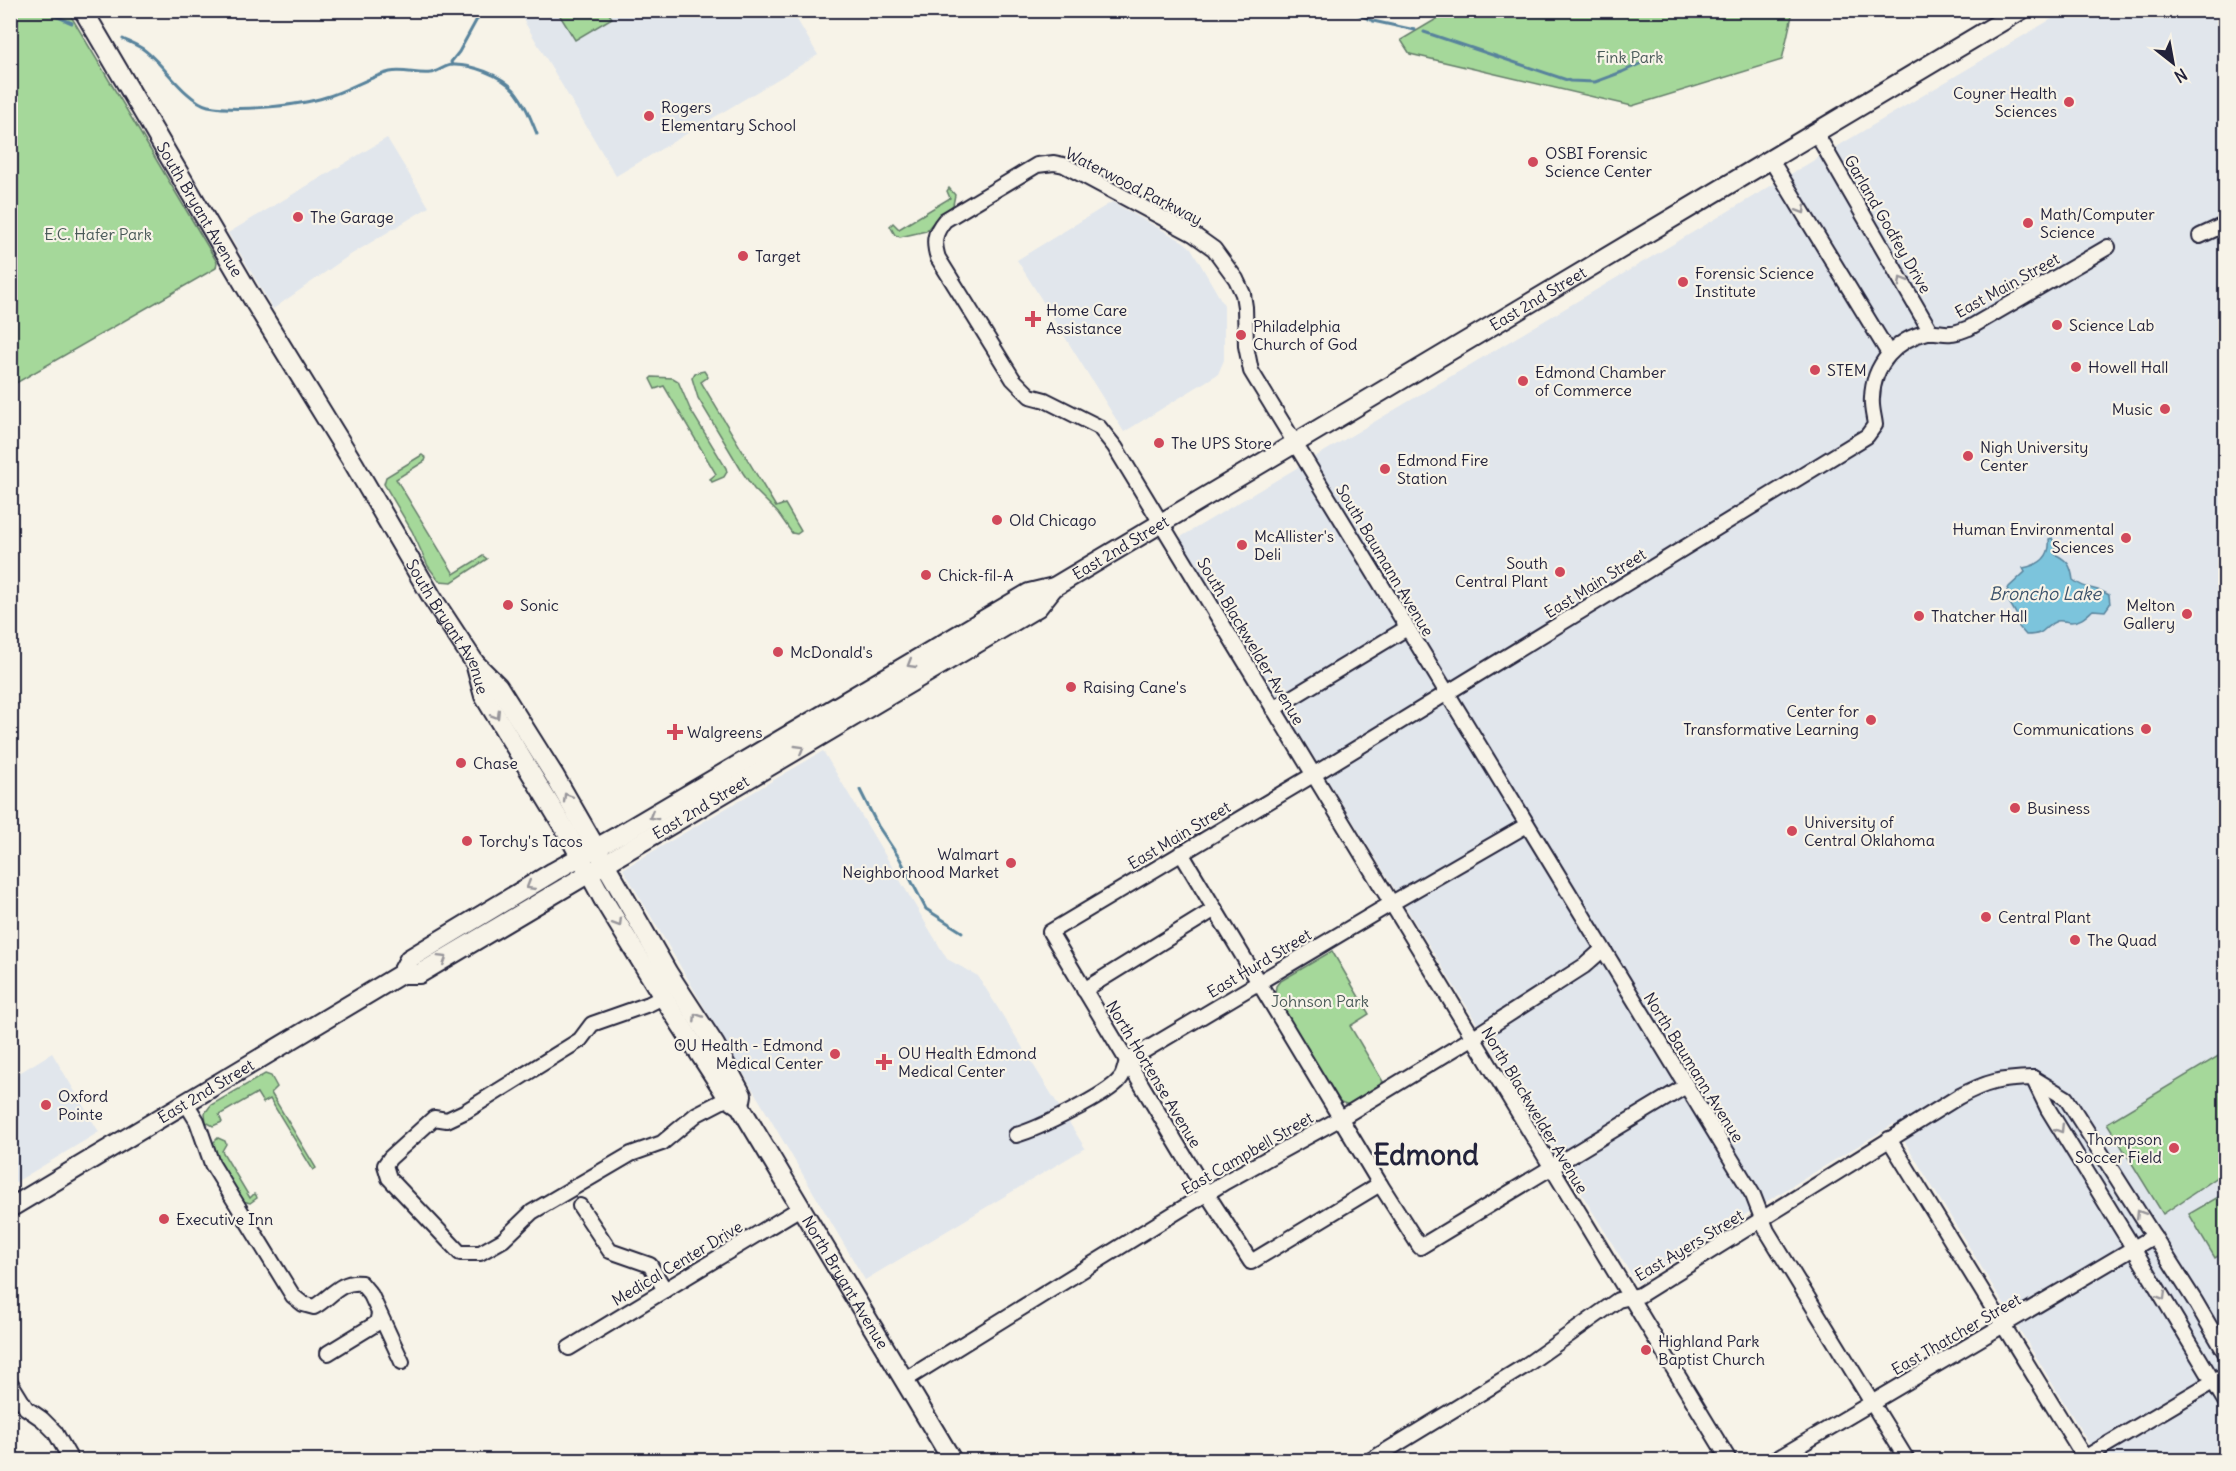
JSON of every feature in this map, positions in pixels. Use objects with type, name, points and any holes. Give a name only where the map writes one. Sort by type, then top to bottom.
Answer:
[{"type":"main road","name":"South Bryant Avenue","points":[[83,10],[255,303],[354,464],[433,599],[475,663],[484,696],[593,860],[663,997],[734,1102]]},
{"type":"main road","name":"East 2nd Street","points":[[593,860],[778,741],[1029,593],[1054,587],[2021,10]]},
{"type":"main road","name":"East 2nd Street","points":[[10,1208],[401,974],[410,959],[768,768],[1038,607],[1054,587]]},
{"type":"main road","points":[[954,657],[956,648],[979,632],[991,616]]},
{"type":"main road","points":[[768,768],[778,741]]},
{"type":"main road","points":[[593,860],[720,1055],[742,1095],[734,1102]]},
{"type":"main road","name":"North Bryant Avenue","points":[[734,1102],[802,1207],[952,1461]]},
{"type":"street","name":"Garland Godfey Drive","points":[[1816,133],[1931,332]]},
{"type":"street","points":[[1771,160],[1888,352]]},
{"type":"street","name":"Waterwood Parkway","points":[[1161,523],[1099,427],[1045,400],[1030,396],[1013,379],[938,258],[934,240],[936,231],[945,220],[1037,165],[1054,163],[1064,165],[1193,234],[1214,249],[1236,279],[1243,294],[1246,346],[1251,372],[1295,444]]},
{"type":"street","points":[[2200,236],[2226,224]]},
{"type":"street","name":"East Main Street","points":[[1050,932],[1313,775],[1867,436],[1875,426],[1871,401],[1874,384],[1888,352],[1912,338],[1931,332],[1951,333],[1969,328],[2108,247]]},
{"type":"street","name":"South Baumann Avenue","points":[[1295,444],[1447,693]]},
{"type":"street","name":"South Blackwelder Avenue","points":[[1161,523],[1313,775]]},
{"type":"street","points":[[1273,709],[1407,628]]},
{"type":"street","name":"North Baumann Avenue","points":[[1447,693],[1753,1195],[1762,1220],[1907,1461]]},
{"type":"street","name":"North Blackwelder Avenue","points":[[1313,775],[1729,1461]]},
{"type":"street","name":"East Hurd Street","points":[[1016,1135],[1030,1132],[1068,1113],[1120,1079],[1127,1061],[1527,825]]},
{"type":"street","points":[[1181,853],[1420,1247],[1686,1086]]},
{"type":"street","points":[[1084,990],[1215,909]]},
{"type":"street","name":"North Hortense Avenue","points":[[1050,932],[1207,1194],[1251,1262],[1380,1184]]},
{"type":"street","name":"East Campbell Street","points":[[904,1380],[1207,1194],[1341,1118],[1472,1038],[1584,966],[1602,950]]},
{"type":"street","points":[[663,997],[592,1024],[580,1040],[466,1111],[447,1120],[434,1118],[390,1158],[385,1165],[389,1178],[460,1253],[475,1254],[503,1240],[532,1212],[631,1154],[662,1143],[698,1114],[734,1102]]},
{"type":"street","name":"East Ayers Street","points":[[1371,1461],[1525,1366],[1618,1300],[1640,1295],[1889,1138],[1980,1085],[2012,1077],[2033,1078]]},
{"type":"street","points":[[2033,1078],[2066,1098],[2226,1354]]},
{"type":"street","points":[[2033,1078],[2048,1109],[2226,1403]]},
{"type":"street","points":[[186,1103],[197,1121],[212,1164],[293,1296],[303,1304],[314,1307],[344,1285],[352,1282],[361,1283],[370,1295],[402,1362]]},
{"type":"street","points":[[1889,1138],[2084,1460],[2226,1374]]},
{"type":"street","points":[[580,1206],[610,1251],[650,1264],[665,1290]]},
{"type":"street","name":"Medical Center Drive","points":[[568,1348],[802,1207]]},
{"type":"street","name":"East Thatcher Street","points":[[1775,1461],[1872,1401],[2154,1236]]},
{"type":"street","points":[[328,1353],[377,1323],[379,1314]]},
{"type":"street","points":[[10,1382],[26,1408],[55,1432],[71,1461]]},
{"type":"shaded area","name":"Rogers Elementary School","points":[[518,11],[792,11],[818,55],[616,176]]},
{"type":"shaded area","name":"University of Central Oklahoma","points":[[2065,11],[2210,11],[2226,36],[2225,1460],[2099,1460],[1894,1124],[1733,1222],[1637,1284],[1179,538]]},
{"type":"shaded area","points":[[387,138],[429,207],[347,257],[273,309],[228,233]]},
{"type":"shaded area","points":[[1112,202],[1191,248],[1224,305],[1224,360],[1218,374],[1124,432],[1017,260]]},
{"type":"shaded area","name":"OU Health Edmond Medical Center","points":[[823,751],[947,959],[978,976],[1085,1148],[865,1280],[623,869]]},
{"type":"shaded area","name":"Oxford Pointe","points":[[52,1053],[99,1132],[11,1185],[11,1078]]},
{"type":"green space","name":"E.C. Hafer Park","points":[[11,10],[68,11],[217,262],[216,268],[11,386]]},
{"type":"green space","points":[[557,11],[607,11],[612,18],[575,40]]},
{"type":"green space","name":"Fink Park","points":[[1450,11],[1793,11],[1782,60],[1632,106],[1410,54],[1401,40]]},
{"type":"green space","points":[[949,188],[955,195],[953,205],[926,231],[900,237],[895,235],[890,226],[893,223],[899,229],[950,198],[947,191]]},
{"type":"green space","points":[[704,371],[708,377],[701,382],[776,507],[785,504],[801,531],[797,534],[792,533],[778,513],[754,489],[698,398],[692,378],[695,373]]},
{"type":"green space","points":[[652,377],[673,378],[678,381],[690,409],[726,468],[727,472],[724,477],[712,482],[710,479],[716,474],[664,386],[655,389],[650,379]]},
{"type":"green space","points":[[422,455],[426,458],[425,461],[396,479],[454,574],[483,556],[487,559],[452,582],[439,581],[428,566],[412,531],[384,484],[386,477]]},
{"type":"green space","name":"Johnson Park","points":[[1332,951],[1369,1014],[1350,1026],[1385,1085],[1349,1105],[1338,1101],[1275,994],[1279,982]]},
{"type":"green space","name":"Thompson Soccer Field","points":[[2225,1052],[2225,1172],[2163,1214],[2107,1123]]},
{"type":"green space","points":[[265,1074],[271,1076],[277,1087],[271,1093],[316,1168],[313,1170],[270,1099],[263,1103],[257,1093],[219,1115],[222,1122],[213,1126],[206,1122],[205,1113],[211,1105]]},
{"type":"green space","points":[[218,1138],[225,1141],[226,1144],[222,1151],[250,1198],[256,1195],[257,1198],[250,1203],[243,1201],[217,1158],[213,1143]]},
{"type":"green space","points":[[2225,1193],[2225,1252],[2215,1258],[2189,1214]]},
{"type":"water","name":"Broncho Lake","points":[[2052,538],[2056,546],[2055,554],[2068,564],[2073,580],[2082,586],[2109,595],[2110,604],[2105,611],[2093,610],[2078,621],[2057,621],[2038,634],[2026,635],[2019,627],[2018,617],[2005,595],[2009,587],[2025,572],[2023,568],[2035,565],[2043,559],[2048,551],[2049,539]]},
{"type":"waterway","points":[[42,10],[72,23]]},
{"type":"waterway","points":[[452,65],[451,62],[482,10]]},
{"type":"waterway","points":[[1349,10],[1373,21],[1415,30]]},
{"type":"waterway","points":[[1424,32],[1570,81],[1595,82],[1655,57]]},
{"type":"waterway","points":[[123,39],[150,55],[191,97],[200,103],[220,108],[251,108],[300,103],[334,94],[390,72],[426,73],[449,65],[468,66],[494,75],[514,90],[525,106],[537,134]]},
{"type":"waterway","points":[[860,790],[926,909],[962,932]]},
{"type":"place","name":"Coyner Health Sciences","points":[[2069,102]]},
{"type":"place","name":"Rogers Elementary School","points":[[649,116]]},
{"type":"place","name":"OSBI Forensic Science Center","points":[[1533,162]]},
{"type":"place","name":"The Garage","points":[[298,217]]},
{"type":"place","name":"Math/Computer Science","points":[[2028,223]]},
{"type":"place","name":"Target","points":[[743,256]]},
{"type":"place","name":"Forensic Science Institute","points":[[1683,282]]},
{"type":"place","name":"Home Care Assistance","points":[[1033,319]]},
{"type":"place","name":"Science Lab","points":[[2057,325]]},
{"type":"place","name":"Philadelphia Church of God","points":[[1241,335]]},
{"type":"place","name":"Howell Hall","points":[[2076,367]]},
{"type":"place","name":"STEM","points":[[1815,370]]},
{"type":"place","name":"Edmond Chamber of Commerce","points":[[1523,381]]},
{"type":"place","name":"Music","points":[[2165,409]]},
{"type":"place","name":"The UPS Store","points":[[1159,443]]},
{"type":"place","name":"Nigh University Center","points":[[1968,456]]},
{"type":"place","name":"Edmond Fire Station","points":[[1385,469]]},
{"type":"place","name":"Old Chicago","points":[[997,520]]},
{"type":"place","name":"Human Environmental Sciences","points":[[2126,538]]},
{"type":"place","name":"McAllister's Deli","points":[[1242,545]]},
{"type":"place","name":"South Central Plant","points":[[1560,572]]},
{"type":"place","name":"Chick-fil-A","points":[[926,575]]},
{"type":"place","name":"Sonic","points":[[508,605]]},
{"type":"place","name":"Melton Gallery","points":[[2187,614]]},
{"type":"place","name":"Thatcher Hall","points":[[1919,616]]},
{"type":"place","name":"McDonald's","points":[[778,652]]},
{"type":"place","name":"Raising Cane's","points":[[1071,687]]},
{"type":"place","name":"Center for Transformative Learning","points":[[1871,720]]},
{"type":"place","name":"Communications","points":[[2146,729]]},
{"type":"place","name":"Walgreens","points":[[675,732]]},
{"type":"place","name":"Chase","points":[[461,763]]},
{"type":"place","name":"Business","points":[[2015,808]]},
{"type":"place","name":"University of Central Oklahoma","points":[[1792,831]]},
{"type":"place","name":"Torchy's Tacos","points":[[467,841]]},
{"type":"place","name":"Walmart Neighborhood Market","points":[[1011,863]]},
{"type":"place","name":"Central Plant","points":[[1986,917]]},
{"type":"place","name":"The Quad","points":[[2075,940]]},
{"type":"place","name":"OU Health - Edmond Medical Center","points":[[835,1054]]},
{"type":"place","name":"OU Health Edmond Medical Center","points":[[884,1062]]},
{"type":"place","name":"Oxford Pointe","points":[[46,1105]]},
{"type":"place","name":"Thompson Soccer Field","points":[[2174,1148]]},
{"type":"place","name":"Executive Inn","points":[[164,1219]]},
{"type":"place","name":"Highland Park Baptist Church","points":[[1646,1350]]},
{"type":"district","name":"Edmond","points":[[1426,1155]]}]
